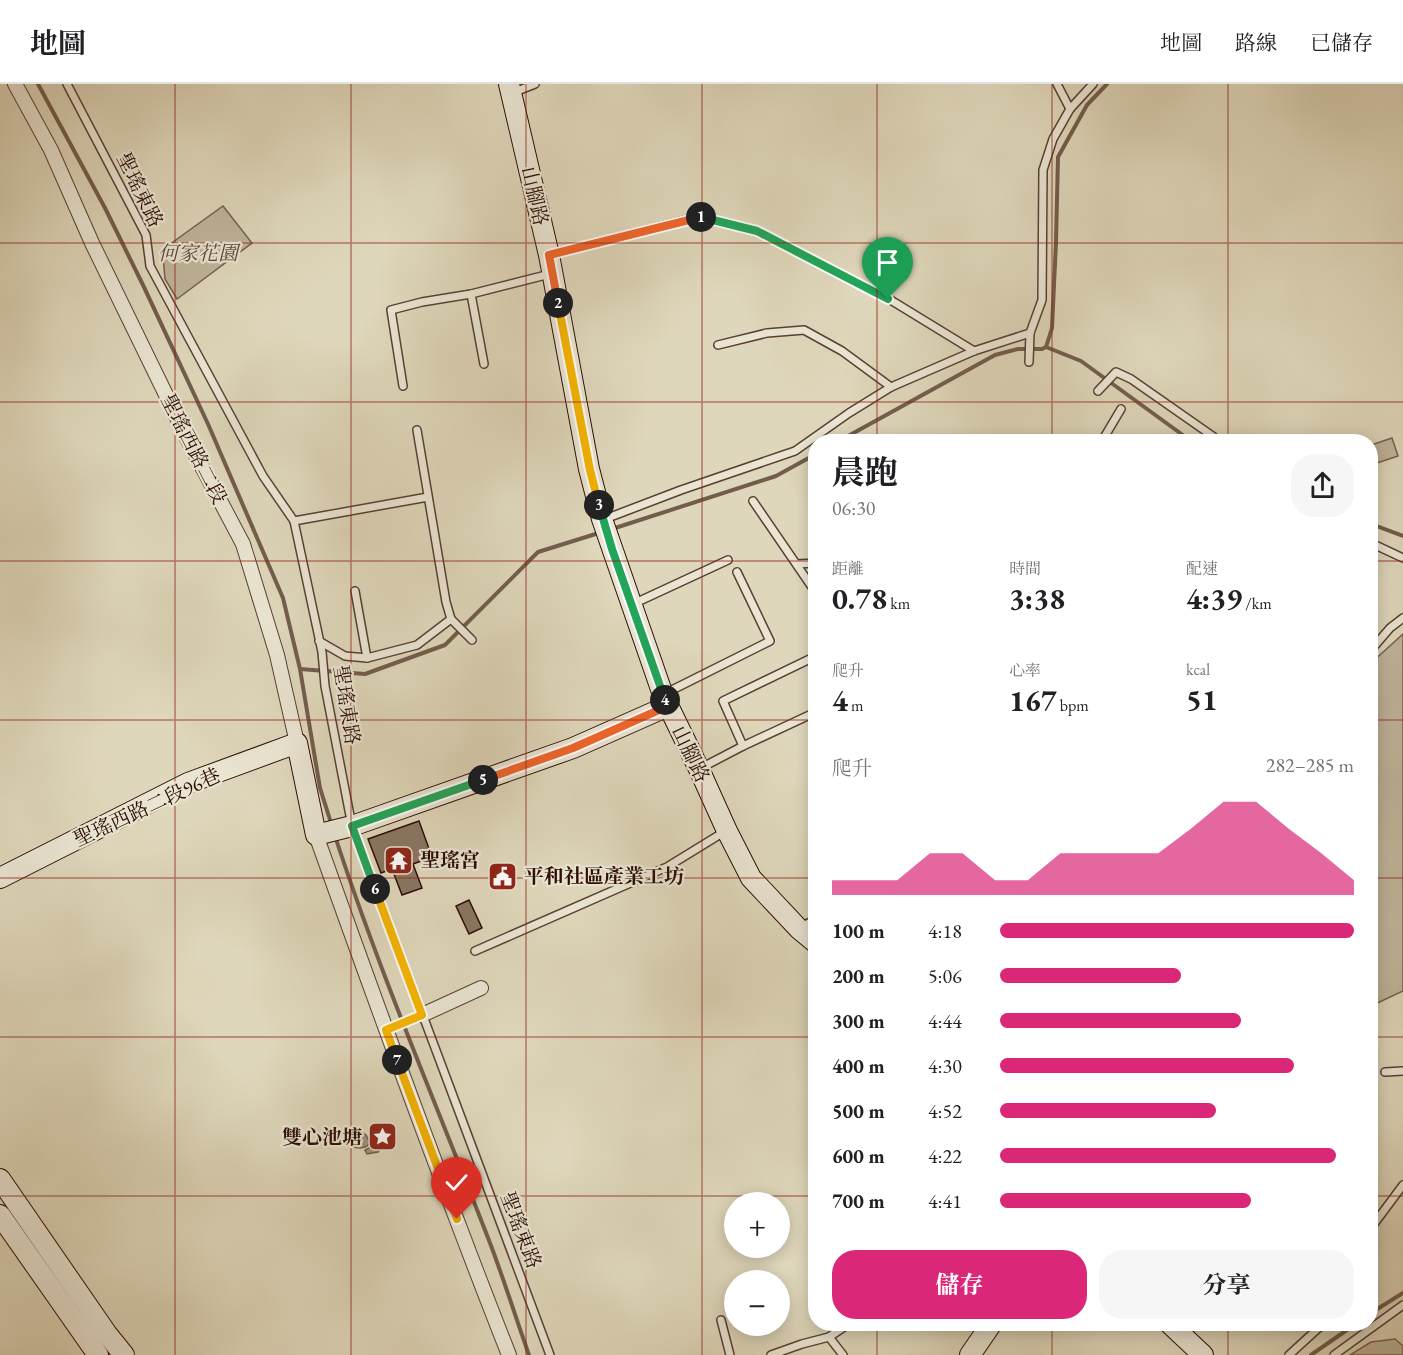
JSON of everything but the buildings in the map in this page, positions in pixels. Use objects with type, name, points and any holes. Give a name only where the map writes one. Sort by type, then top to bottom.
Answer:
[{"type":"street","name":"聖瑤西路二段","points":[[15,84],[51,150],[92,243],[188,440],[243,544],[277,655],[316,835]]},
{"type":"street","name":"山腳路","points":[[511,89],[551,264],[590,470],[603,519],[665,700],[751,878],[807,924]]},
{"type":"street","points":[[509,1355],[386,1030],[316,835],[349,827],[573,748],[665,700]]},
{"type":"street","name":"聖瑤西路二段96巷","points":[[0,878],[188,783],[297,743]]},
{"type":"street","points":[[422,1015],[482,988]]},
{"type":"street","points":[[0,1179],[124,1355]]},
{"type":"street","points":[[0,1215],[98,1355]]},
{"type":"street","points":[[969,1355],[986,1331]]},
{"type":"street","points":[[1178,1331],[1203,1355]]},
{"type":"lane","name":"聖瑤東路","points":[[67,84],[146,235],[150,266],[263,476],[294,521],[322,652],[325,686],[349,827],[550,1355]]},
{"type":"lane","points":[[511,89],[535,84]]},
{"type":"lane","points":[[1057,84],[1070,109]]},
{"type":"lane","points":[[1029,362],[1030,333],[1042,300],[1043,170],[1053,139],[1070,109],[1093,84]]},
{"type":"lane","points":[[403,386],[391,310],[471,294],[551,264],[700,216],[757,231],[888,299],[974,351]]},
{"type":"lane","points":[[471,294],[484,364]]},
{"type":"lane","points":[[718,345],[767,333],[804,330],[842,351],[891,387]]},
{"type":"lane","points":[[819,434],[891,387],[974,351],[1030,333]]},
{"type":"lane","points":[[1098,391],[1116,372],[1210,434]]},
{"type":"lane","points":[[1106,434],[1121,409]]},
{"type":"lane","points":[[417,430],[446,602],[451,620],[472,639]]},
{"type":"lane","points":[[603,519],[795,451],[808,442]]},
{"type":"lane","points":[[294,521],[428,497]]},
{"type":"lane","points":[[753,501],[808,581]]},
{"type":"lane","points":[[1378,546],[1403,558]]},
{"type":"lane","points":[[632,604],[728,560]]},
{"type":"lane","points":[[797,564],[808,563]]},
{"type":"lane","points":[[665,700],[770,641],[737,572]]},
{"type":"lane","points":[[355,591],[367,658]]},
{"type":"lane","points":[[1378,642],[1403,618]]},
{"type":"lane","points":[[319,641],[345,656],[367,658],[417,645],[451,620]]},
{"type":"lane","points":[[743,746],[723,701],[808,660]]},
{"type":"lane","points":[[699,769],[808,716]]},
{"type":"lane","points":[[475,951],[667,867],[727,831]]},
{"type":"lane","points":[[386,1030],[422,1015]]},
{"type":"lane","points":[[1385,1072],[1403,1071]]},
{"type":"lane","points":[[1378,1219],[1403,1185]]},
{"type":"lane","points":[[1378,1323],[1403,1305]]},
{"type":"lane","points":[[721,1320],[730,1355]]},
{"type":"lane","points":[[771,1355],[830,1337],[839,1331]]},
{"type":"lane","points":[[1289,1355],[1315,1331]]},
{"type":"lane","points":[[1334,1355],[1367,1331]]},
{"type":"lane","points":[[830,1337],[843,1355]]},
{"type":"green space","name":"何家花園","points":[[223,206],[252,243],[177,299],[165,279],[163,255],[173,242]]},
{"type":"green space","points":[[1392,438],[1398,456],[1378,463],[1378,443]]},
{"type":"green space","points":[[1403,634],[1403,991],[1378,1003],[1378,657]]},
{"type":"green space","points":[[1395,1339],[1403,1346],[1403,1355],[1350,1355],[1371,1342]]},
{"type":"shaded area","points":[[359,1131],[366,1135],[370,1143],[363,1148],[354,1147],[353,1144],[359,1140],[356,1136]]},
{"type":"shaded area","points":[[372,1138],[379,1140],[380,1149],[378,1152],[367,1154],[365,1150],[373,1146]]},
{"type":"waterway","points":[[38,84],[105,208],[143,285],[208,424],[283,598],[300,669],[320,788],[332,826]]},
{"type":"waterway","points":[[1046,347],[1052,328],[1058,157],[1087,105],[1107,84]]},
{"type":"waterway","points":[[852,434],[995,355],[1018,349],[1046,347],[1081,361],[1181,434]]},
{"type":"waterway","points":[[612,529],[776,476],[808,458]]},
{"type":"waterway","points":[[1378,527],[1403,536]]},
{"type":"waterway","points":[[300,669],[365,674],[445,645],[538,552],[602,532]]},
{"type":"waterway","points":[[335,836],[390,990],[490,1243],[529,1355]]},
{"type":"waterway","points":[[1378,1309],[1403,1293]]},
{"type":"waterway","points":[[1311,1355],[1346,1331]]},
{"type":"place","name":"聖瑤宮","points":[[399,860]]},
{"type":"place","name":"平和社區產業工坊","points":[[503,876]]},
{"type":"place","name":"雙心池塘","points":[[383,1137]]},
{"type":"route","points":[[457,1219],[386,1030],[422,1015],[352,826],[573,748],[668,706],[612,549],[590,470],[549,255],[700,216],[757,231],[888,299]]}]
